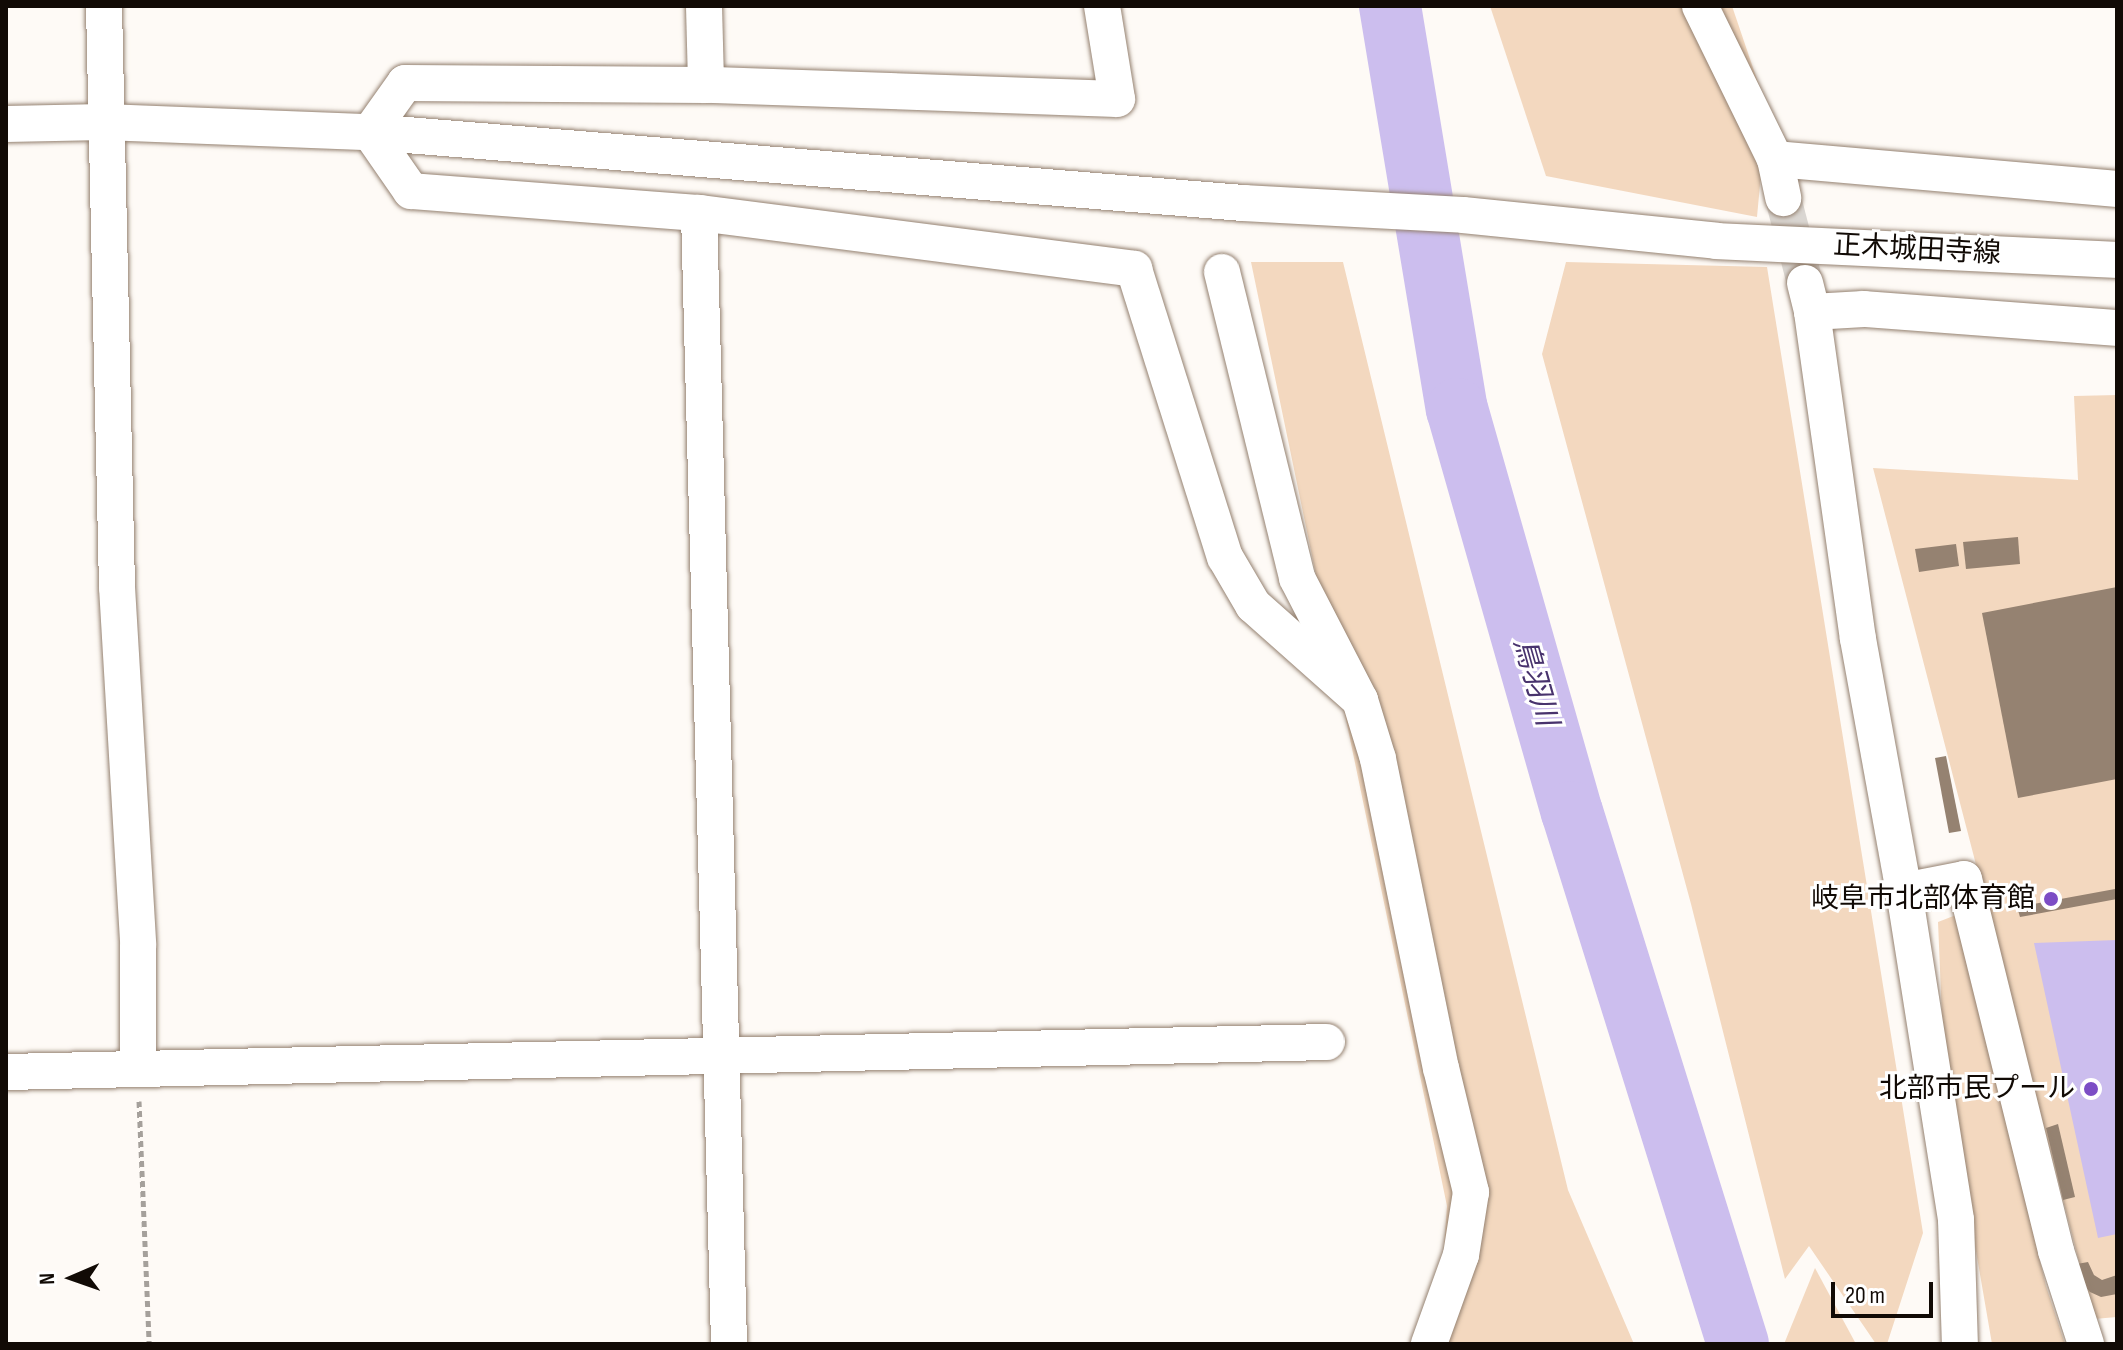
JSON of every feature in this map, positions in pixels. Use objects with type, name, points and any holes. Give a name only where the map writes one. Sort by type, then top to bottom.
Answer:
[{"type":"street","points":[[104,6],[104,122],[117,587],[138,945],[138,1068]]},
{"type":"street","points":[[704,6],[706,85]]},
{"type":"street","points":[[1102,6],[1117,99],[706,85],[405,83],[370,132],[411,191],[699,213],[1134,269],[1225,557],[1253,605],[1360,700]]},
{"type":"street","points":[[1700,6],[1775,159],[1783,198]]},
{"type":"street","points":[[6,124],[104,122]]},
{"type":"street","name":"正木城田寺線","points":[[104,122],[370,132],[1243,203],[1463,215],[1717,241],[2117,260]]},
{"type":"street","points":[[1775,159],[2117,189]]},
{"type":"street","points":[[699,213],[729,1344]]},
{"type":"street","points":[[1222,272],[1297,578],[1360,700],[1391,815],[1441,1068],[1471,1192],[1461,1255],[1429,1344]]},
{"type":"street","points":[[1960,1344],[1956,1220],[1904,891],[1858,639],[1808,298],[1864,309],[2117,328]]},
{"type":"street","points":[[1904,891],[1964,879],[2056,1251],[2086,1344]]},
{"type":"street","points":[[6,1072],[1327,1042]]},
{"type":"path","points":[[138,1068],[149,1344]]},
{"type":"shaded area","points":[[1490,6],[1732,6],[1767,109],[1757,217],[1546,176]]},
{"type":"shaded area","points":[[1251,262],[1343,262],[1568,1190],[1634,1344],[1437,1344],[1447,1206]]},
{"type":"shaded area","points":[[1566,262],[1767,267],[1923,1233],[1887,1344],[1876,1344],[1809,1246],[1785,1279],[1691,904],[1542,354]]},
{"type":"shaded area","name":"岐阜市北部体育館","points":[[2117,395],[2117,1317],[2094,1319],[1873,468],[2078,480],[2074,396]]},
{"type":"shaded area","points":[[1956,915],[2046,1286],[2065,1344],[1992,1344],[1944,1065],[1938,922]]},
{"type":"shaded area","name":"北部市民プール","points":[[2117,940],[2117,1234],[2098,1238],[2034,943]]},
{"type":"shaded area","points":[[1815,1268],[1856,1344],[1784,1344]]},
{"type":"building","points":[[2018,537],[2020,564],[1966,569],[1963,542]]},
{"type":"building","points":[[1956,544],[1959,566],[1919,572],[1915,549]]},
{"type":"building","points":[[2117,587],[2117,779],[2018,798],[1982,613]]},
{"type":"building","points":[[1946,756],[1961,831],[1949,833],[1935,758]]},
{"type":"building","points":[[2115,889],[2117,899],[2020,917],[2017,907]]},
{"type":"building","points":[[2058,1124],[2075,1197],[2063,1200],[2046,1128]]},
{"type":"building","points":[[2088,1262],[2094,1275],[2102,1280],[2117,1275],[2117,1294],[2101,1297],[2090,1292],[2081,1282],[2077,1264]]},
{"type":"waterway","name":"鳥羽川","points":[[1390,6],[1457,409],[1572,812],[1738,1344]]},
{"type":"tunnel","points":[[1783,198],[1805,283]]},
{"type":"place","name":"岐阜市北部体育館","points":[[2051,899]]},
{"type":"place","name":"北部市民プール","points":[[2091,1089]]}]
